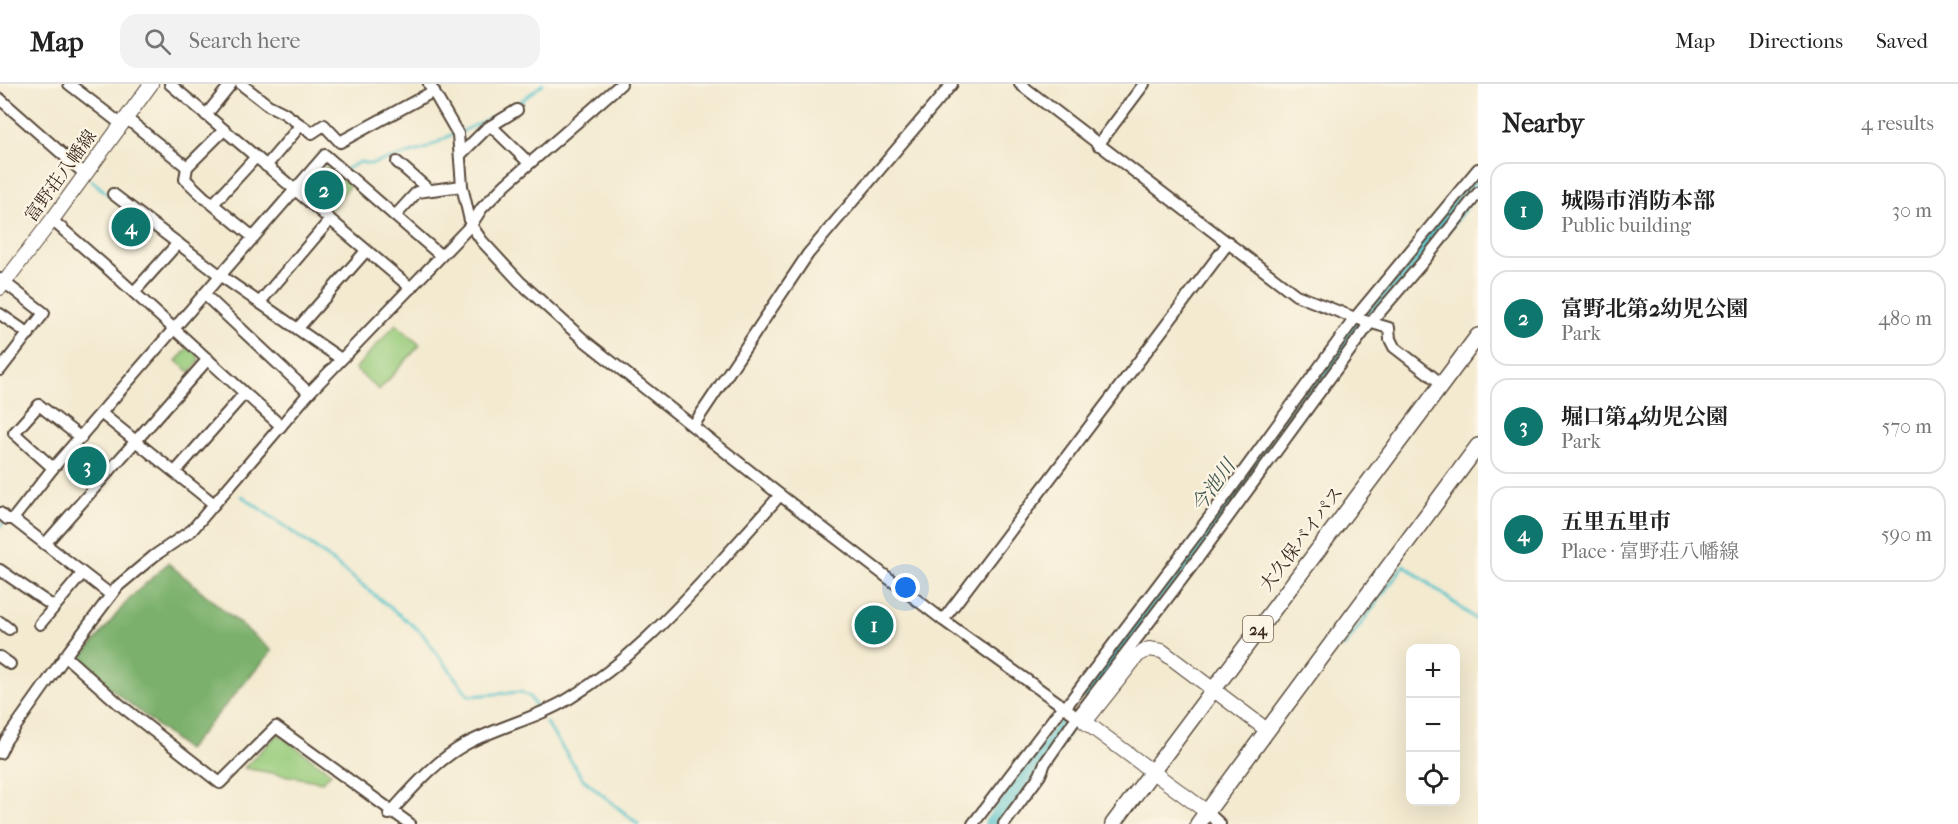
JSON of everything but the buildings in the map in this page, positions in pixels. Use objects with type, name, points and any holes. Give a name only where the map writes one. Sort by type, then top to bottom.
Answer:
[{"type":"highway","name":"大久保バイパス","points":[[1113,824],[1478,336]]},
{"type":"highway","points":[[1203,818],[1478,446]]},
{"type":"main road","name":"富野荘八幡線","points":[[2,283],[52,220],[124,121],[146,86]]},
{"type":"main road","points":[[1203,818],[1152,771],[1081,719],[1138,655],[1149,649],[1162,651],[1267,730]]},
{"type":"street","points":[[69,84],[187,167]]},
{"type":"street","points":[[170,84],[329,221],[411,288]]},
{"type":"street","points":[[206,115],[231,84]]},
{"type":"street","points":[[240,84],[312,133],[324,125],[340,142],[431,88],[458,134],[462,186],[471,225],[482,241],[520,282],[546,307],[780,495],[943,620],[1081,719]]},
{"type":"street","points":[[0,753],[6,740],[65,656],[118,586],[154,556],[192,530],[309,393],[471,225],[482,208],[529,163],[621,84]]},
{"type":"street","points":[[693,426],[808,254],[952,84]]},
{"type":"street","points":[[1020,84],[1296,295],[1357,319],[1389,328],[1390,339],[1394,347],[1442,384],[1478,328]]},
{"type":"street","points":[[1098,145],[1144,84]]},
{"type":"street","points":[[0,99],[85,174]]},
{"type":"street","points":[[460,155],[491,126],[517,110]]},
{"type":"street","points":[[266,166],[300,126]]},
{"type":"street","points":[[491,126],[529,163]]},
{"type":"street","points":[[223,131],[187,167],[185,179],[253,237]]},
{"type":"street","points":[[13,519],[53,468],[325,155],[440,255]]},
{"type":"street","points":[[213,204],[256,157]]},
{"type":"street","points":[[397,162],[428,189]]},
{"type":"street","points":[[973,824],[1065,707],[1357,319],[1478,169]]},
{"type":"street","points":[[395,216],[417,192],[462,186]]},
{"type":"street","points":[[1004,824],[1040,775],[1045,763],[1081,719],[1253,480],[1371,323],[1478,193]]},
{"type":"street","points":[[113,194],[221,276],[341,359]]},
{"type":"street","points":[[52,220],[281,426]]},
{"type":"street","points":[[260,302],[329,221]]},
{"type":"street","points":[[943,620],[1229,242]]},
{"type":"street","points":[[134,292],[178,243]]},
{"type":"street","points":[[298,328],[366,251]]},
{"type":"street","points":[[0,370],[44,313],[2,283]]},
{"type":"street","points":[[204,294],[309,393]]},
{"type":"street","points":[[0,314],[28,334]]},
{"type":"street","points":[[45,544],[208,359]]},
{"type":"street","points":[[175,472],[244,394]]},
{"type":"street","points":[[53,468],[15,434],[39,405],[81,438]]},
{"type":"street","points":[[102,414],[214,504]]},
{"type":"street","points":[[390,812],[431,768],[446,757],[466,744],[503,727],[534,717],[570,698],[634,651],[675,612],[780,495]]},
{"type":"street","points":[[0,513],[7,519],[13,519],[111,595]]},
{"type":"street","points":[[0,570],[54,607]]},
{"type":"street","points":[[40,624],[82,574]]},
{"type":"street","points":[[65,656],[119,704],[220,783],[276,727],[390,812],[410,824]]},
{"type":"street","points":[[0,657],[10,664]]},
{"type":"street","points":[[1203,818],[1220,824]]},
{"type":"green space","points":[[321,167],[328,167],[350,185],[327,214],[303,194],[303,186]]},
{"type":"green space","points":[[396,324],[420,345],[379,390],[355,369]]},
{"type":"green space","points":[[189,347],[198,355],[199,362],[190,372],[176,361]]},
{"type":"green space","points":[[79,449],[105,473],[97,483],[69,460]]},
{"type":"green space","points":[[168,563],[272,651],[187,750],[78,662],[129,599]]},
{"type":"green space","points":[[278,734],[331,773],[322,782],[244,768]]},
{"type":"waterway","points":[[461,132],[516,105],[543,84]]},
{"type":"waterway","points":[[346,169],[360,162],[371,164],[425,149],[453,134]]},
{"type":"waterway","points":[[91,180],[110,196]]},
{"type":"waterway","name":"今池川","points":[[1090,692],[1358,327],[1417,259],[1478,180]]},
{"type":"waterway","points":[[242,496],[322,553],[421,632],[469,696],[521,692],[530,697],[536,707]]},
{"type":"waterway","points":[[0,526],[3,523]]},
{"type":"waterway","points":[[1344,647],[1404,565],[1478,621]]},
{"type":"waterway","name":"今池川","points":[[993,824],[1068,722]]},
{"type":"waterway","points":[[546,723],[583,779],[638,824]]},
{"type":"place","name":"富野北第2幼児公園","points":[[324,190]]},
{"type":"place","name":"五里五里市","points":[[131,227]]},
{"type":"place","name":"堀口第4幼児公園","points":[[87,466]]},
{"type":"place","name":"城陽市消防本部","points":[[874,625]]}]
